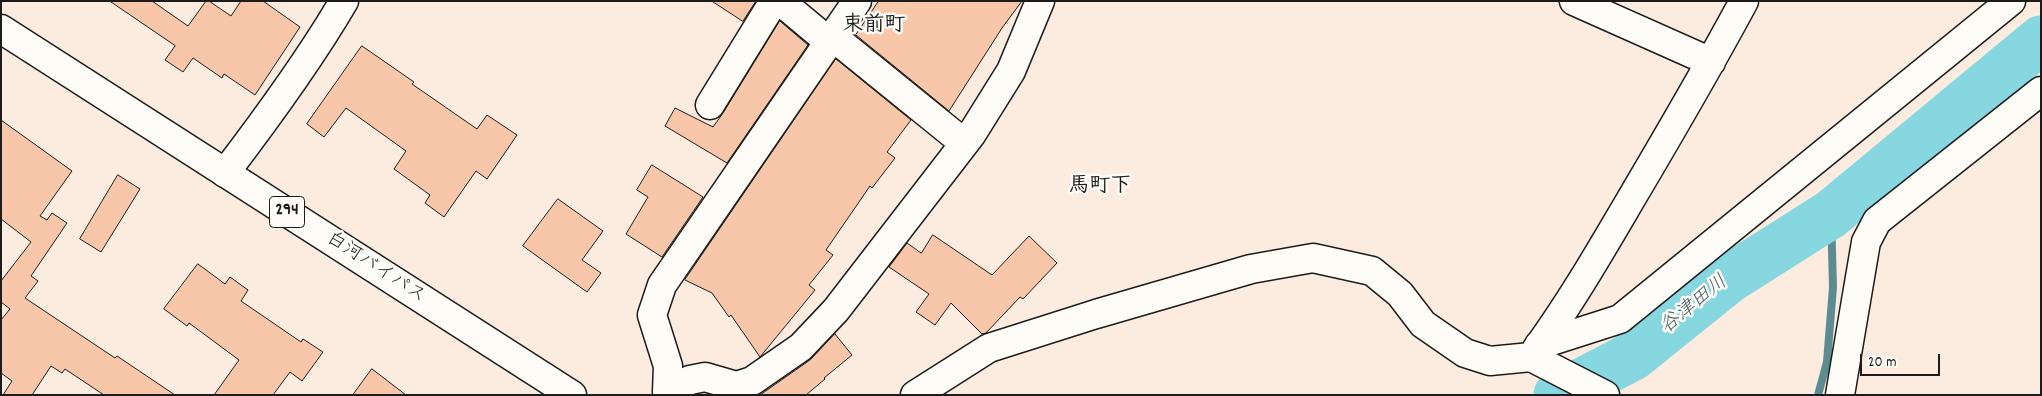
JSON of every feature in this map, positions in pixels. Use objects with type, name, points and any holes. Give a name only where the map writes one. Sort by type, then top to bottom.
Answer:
[{"type":"main road","points":[[225,173],[328,30],[344,1]]},
{"type":"main road","points":[[710,105],[774,1]]},
{"type":"main road","points":[[780,1],[964,143]]},
{"type":"main road","points":[[666,393],[668,366],[652,315],[662,285],[857,1]]},
{"type":"main road","points":[[666,393],[690,380],[705,377],[736,386],[752,382],[801,347],[836,310],[964,143],[1011,71],[1040,1]]},
{"type":"main road","points":[[1574,1],[1711,62]]},
{"type":"main road","points":[[1535,351],[1554,326],[1594,262],[1711,62],[1744,1]]},
{"type":"main road","points":[[915,395],[989,348],[1096,314],[1251,269],[1313,258],[1372,271],[1400,294],[1423,324],[1465,354],[1490,361],[1535,351],[1620,318],[2002,5]]},
{"type":"main road","name":"白河バイパス","points":[[1,29],[572,395]]},
{"type":"main road","points":[[1840,395],[1866,242],[1876,221],[2036,104]]},
{"type":"main road","points":[[1535,351],[1604,395]]},
{"type":"building","points":[[110,1],[152,1],[188,26],[206,1],[209,1],[231,16],[241,1],[263,1],[300,27],[255,95],[224,74],[222,78],[193,58],[183,72],[165,60],[175,46]]},
{"type":"building","points":[[712,1],[756,1],[743,21]]},
{"type":"building","points":[[879,1],[1022,1],[1002,28],[949,111],[856,35]]},
{"type":"building","points":[[780,21],[808,45],[727,163],[665,126],[675,108],[713,127]]},
{"type":"building","points":[[362,46],[414,82],[412,84],[477,129],[487,115],[517,135],[487,179],[476,171],[444,217],[425,203],[430,195],[394,169],[406,151],[346,108],[324,137],[307,124]]},
{"type":"building","points":[[836,59],[911,120],[887,152],[895,158],[872,188],[870,186],[826,250],[833,255],[809,285],[815,290],[760,357],[731,315],[729,317],[712,293],[685,280]]},
{"type":"building","points":[[1,120],[72,171],[40,216],[47,220],[52,213],[67,223],[31,276],[38,281],[25,298],[115,358],[117,356],[175,395],[104,395],[65,369],[62,373],[51,366],[32,395],[3,395],[12,381],[1,373],[1,320],[10,309],[1,302],[1,281],[31,242],[1,219]]},
{"type":"building","points":[[652,165],[703,197],[662,257],[626,234],[648,197],[637,190]]},
{"type":"building","points":[[118,175],[140,189],[101,252],[80,239]]},
{"type":"building","points":[[558,199],[603,231],[582,260],[601,273],[587,292],[523,246]]},
{"type":"building","points":[[933,235],[992,275],[1029,236],[1057,263],[1023,299],[1020,297],[986,333],[982,334],[951,303],[935,325],[916,312],[929,294],[889,267],[907,243],[921,253]]},
{"type":"building","points":[[198,264],[225,284],[230,277],[248,290],[241,301],[301,342],[303,339],[323,352],[302,381],[290,372],[273,395],[214,395],[239,360],[189,323],[187,326],[164,309]]},
{"type":"building","points":[[835,334],[852,355],[806,395],[760,395],[810,360]]},
{"type":"building","points":[[372,369],[406,395],[353,395]]},
{"type":"waterway","name":"谷津田川","points":[[1558,395],[1633,356],[1730,278],[1831,214],[2041,40]]},
{"type":"waterway","name":"谷津田川","points":[[1818,395],[1827,362],[1833,287],[1831,214]]},
{"type":"district","name":"束前町","points":[[874,27]]},
{"type":"district","name":"馬町下","points":[[1100,188]]}]
